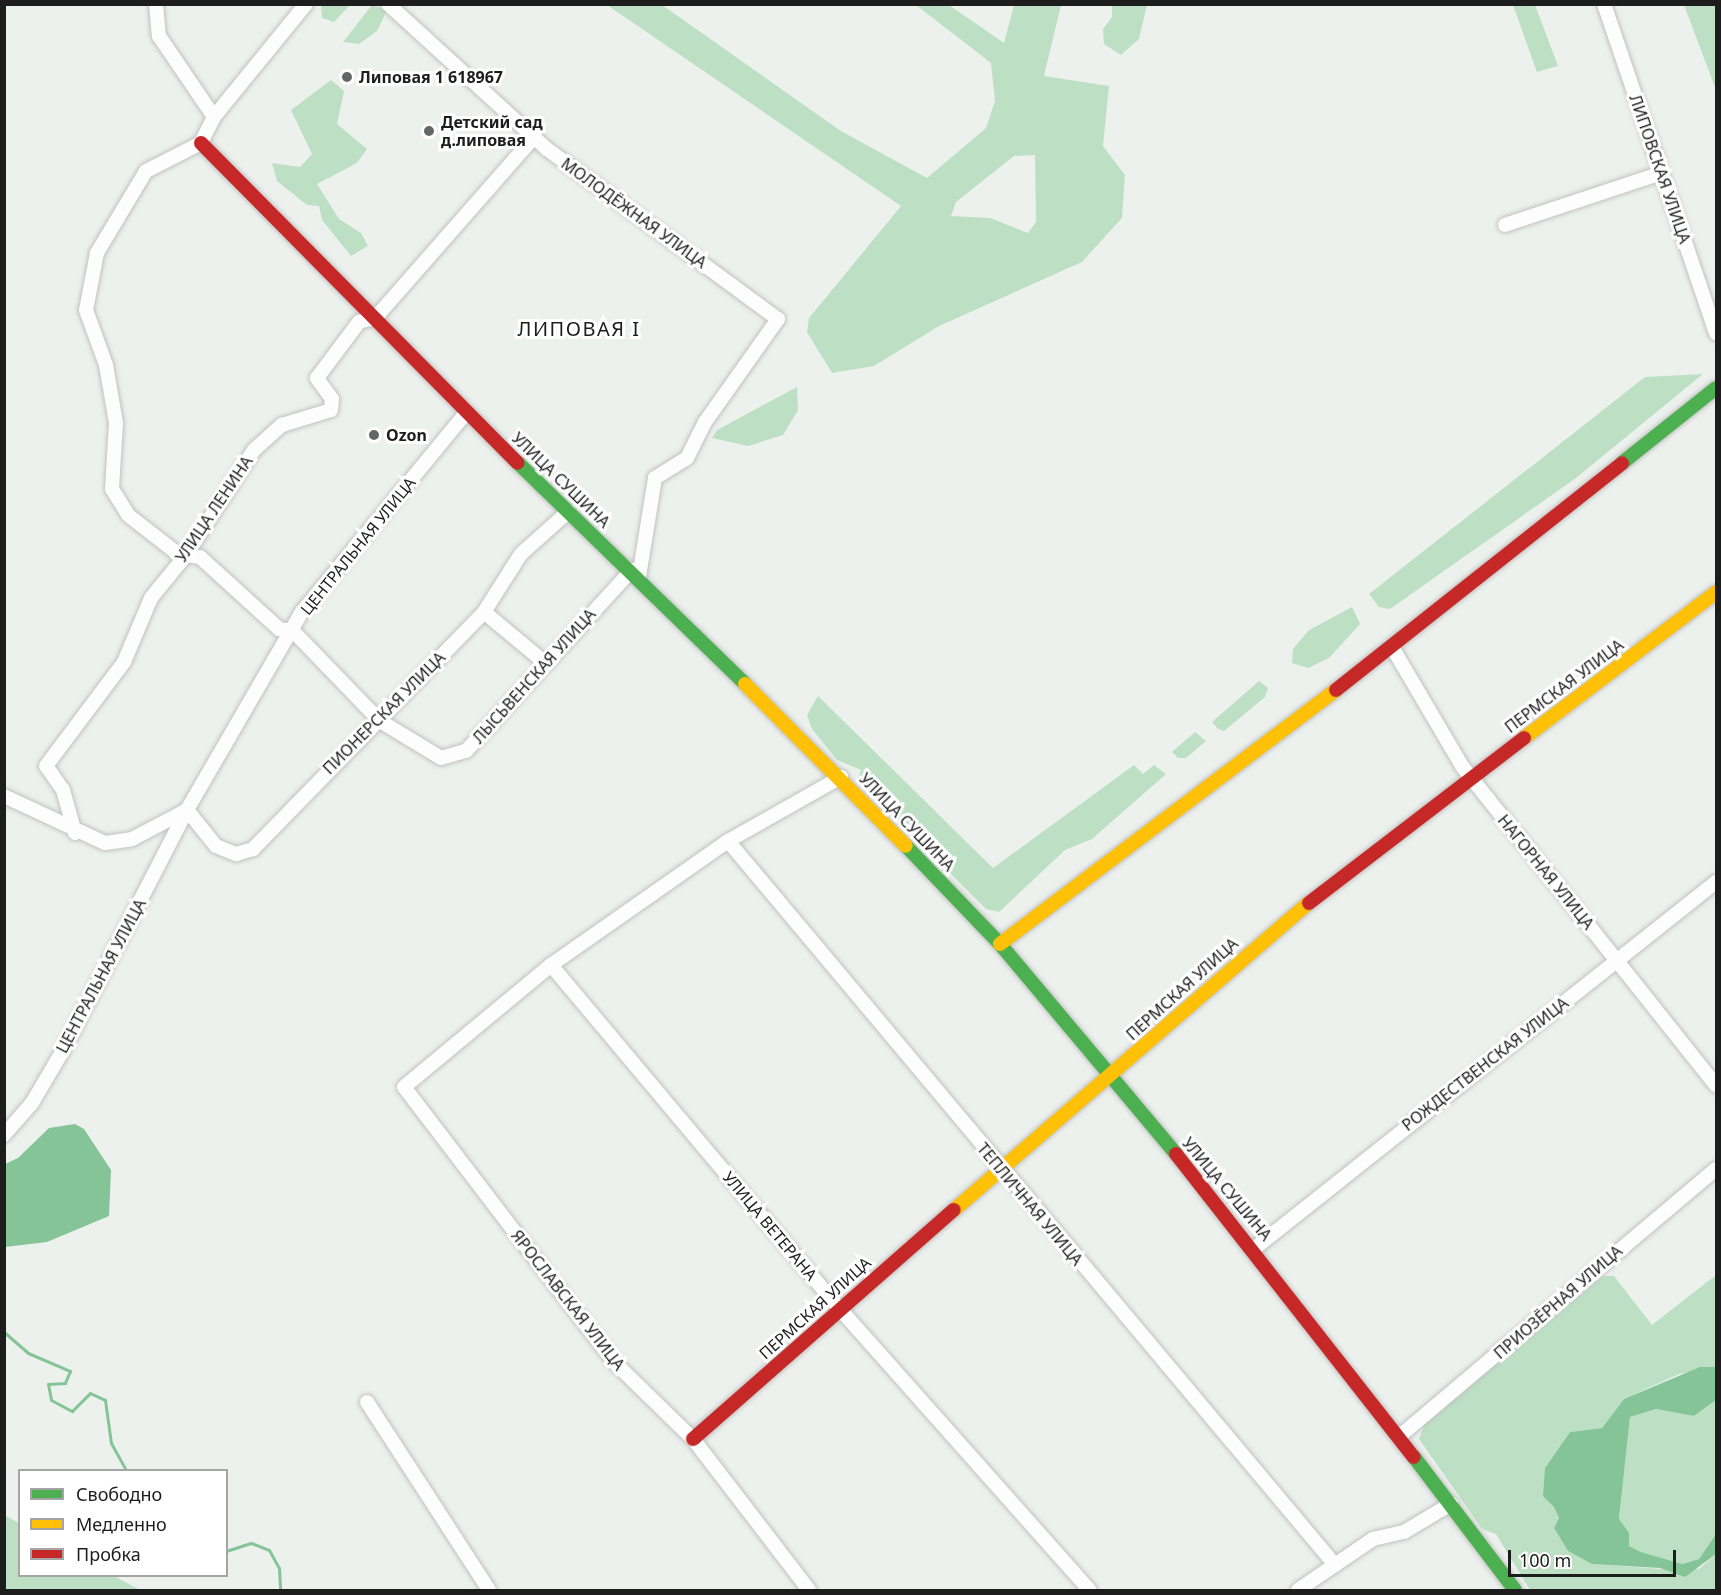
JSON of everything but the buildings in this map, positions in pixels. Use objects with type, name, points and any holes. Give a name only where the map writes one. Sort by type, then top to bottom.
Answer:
[{"type":"street","points":[[156,4],[159,36],[214,117]]},
{"type":"street","points":[[306,4],[214,117],[201,144],[146,171],[97,253],[86,310],[106,365],[116,423],[112,489],[128,515],[186,555],[200,557],[279,628],[293,631],[380,721]]},
{"type":"street","name":"МОЛОДЁЖНАЯ УЛИЦА","points":[[388,4],[535,136],[778,318],[705,422],[687,458],[655,478],[636,573]]},
{"type":"street","name":"ЛИПОВСКАЯ УЛИЦА","points":[[1604,4],[1716,333]]},
{"type":"street","name":"УЛИЦА ЛЕНИНА","points":[[75,833],[63,790],[46,766],[124,662],[151,598],[186,555],[254,450],[282,425],[332,410],[332,399],[317,378],[359,322],[376,317],[535,136]]},
{"type":"street","name":"УЛИЦА СУШИНА","points":[[201,144],[376,317],[466,413],[636,573],[841,777],[1000,944],[1255,1248],[1401,1435],[1515,1590]]},
{"type":"street","points":[[1505,225],[1662,173]]},
{"type":"street","points":[[1000,944],[1392,647],[1716,388]]},
{"type":"street","name":"ЦЕНТРАЛЬНАЯ УЛИЦА","points":[[4,1135],[32,1103],[62,1052],[187,810],[302,612],[466,413]]},
{"type":"street","name":"ПИОНЕРСКАЯ УЛИЦА","points":[[187,810],[216,846],[236,854],[253,849],[484,612],[521,554],[569,511]]},
{"type":"street","name":"ЛЫСЬВЕНСКАЯ УЛИЦА","points":[[380,721],[424,751],[441,758],[466,751],[544,662],[636,573]]},
{"type":"street","name":"ПЕРМСКАЯ УЛИЦА","points":[[693,1439],[838,1308],[1111,1076],[1284,922],[1716,592]]},
{"type":"street","points":[[484,612],[544,662]]},
{"type":"street","name":"НАГОРНАЯ УЛИЦА","points":[[1392,647],[1472,777],[1716,1085]]},
{"type":"street","points":[[551,965],[728,841],[841,777]]},
{"type":"street","points":[[4,796],[75,833],[105,843],[132,839],[187,810]]},
{"type":"street","name":"ТЕПЛИЧНАЯ УЛИЦА","points":[[728,841],[1000,1168],[1335,1564]]},
{"type":"street","name":"РОЖДЕСТВЕНСКАЯ УЛИЦА","points":[[1255,1248],[1716,882]]},
{"type":"street","name":"ЯРОСЛАВСКАЯ УЛИЦА","points":[[551,965],[404,1087],[615,1363],[693,1439],[809,1590]]},
{"type":"street","name":"УЛИЦА ВЕТЕРАНА","points":[[551,965],[838,1308],[1089,1590]]},
{"type":"street","name":"ПРИОЗЁРНАЯ УЛИЦА","points":[[1401,1435],[1716,1169]]},
{"type":"street","points":[[367,1402],[489,1590]]},
{"type":"street","points":[[1298,1590],[1372,1539],[1404,1532],[1451,1504]]},
{"type":"shaded area","points":[[321,4],[350,5],[334,22],[322,18]]},
{"type":"shaded area","points":[[372,5],[387,10],[377,31],[359,44],[343,42]]},
{"type":"shaded area","points":[[607,5],[662,5],[841,131],[927,178],[986,128],[995,101],[991,63],[916,5],[949,5],[1004,43],[1014,5],[1061,5],[1044,76],[1109,86],[1103,146],[1125,175],[1122,218],[1082,262],[939,326],[874,366],[832,373],[807,332],[809,318],[901,206]],"holes":[[[1035,155],[1036,222],[1028,233],[990,218],[951,216],[956,202],[1014,156]]]},
{"type":"shaded area","points":[[1112,5],[1147,5],[1139,39],[1121,55],[1104,44],[1103,29],[1112,17]]},
{"type":"shaded area","points":[[1513,5],[1535,5],[1558,66],[1537,72]]},
{"type":"shaded area","points":[[1684,5],[1716,5],[1716,90]]},
{"type":"shaded area","points":[[331,80],[344,91],[337,124],[367,149],[357,163],[317,184],[339,219],[361,233],[368,246],[351,256],[322,220],[319,206],[307,205],[277,181],[272,163],[300,167],[312,154],[291,110]]},
{"type":"shaded area","points":[[1703,374],[1576,478],[1390,609],[1379,607],[1369,594],[1645,377]]},
{"type":"shaded area","points":[[797,387],[798,410],[783,435],[748,446],[712,438],[717,430]]},
{"type":"shaded area","points":[[1352,607],[1360,624],[1329,658],[1308,668],[1292,663],[1293,649],[1309,630]]},
{"type":"shaded area","points":[[1259,681],[1268,688],[1265,697],[1224,731],[1218,729],[1212,722]]},
{"type":"shaded area","points":[[818,696],[993,868],[1134,765],[1143,774],[1154,765],[1166,774],[1092,839],[1065,850],[999,912],[986,909],[857,780],[861,770],[837,760],[812,729],[807,715]]},
{"type":"shaded area","points":[[1195,732],[1206,741],[1186,758],[1178,758],[1172,752]]},
{"type":"shaded area","points":[[75,1124],[84,1129],[111,1170],[109,1216],[47,1242],[5,1247],[5,1164],[18,1158],[49,1128]]},
{"type":"shaded area","points":[[1716,1275],[1716,1367],[1679,1374],[1624,1399],[1602,1428],[1570,1432],[1545,1468],[1559,1518],[1554,1528],[1568,1551],[1592,1564],[1675,1570],[1699,1569],[1716,1554],[1716,1590],[1530,1590],[1496,1534],[1482,1529],[1419,1439],[1426,1420],[1603,1276],[1614,1276],[1652,1325]]},
{"type":"shaded area","points":[[1700,1367],[1716,1367],[1716,1400],[1694,1416],[1656,1409],[1630,1417],[1619,1519],[1629,1533],[1629,1546],[1641,1552],[1682,1564],[1699,1559],[1716,1534],[1716,1554],[1685,1577],[1660,1568],[1592,1564],[1568,1551],[1554,1528],[1559,1518],[1554,1507],[1543,1496],[1545,1468],[1570,1432],[1602,1428],[1624,1399]]},
{"type":"shaded area","points":[[1716,1400],[1716,1534],[1699,1559],[1681,1564],[1629,1546],[1619,1519],[1630,1417],[1656,1409],[1694,1416]]},
{"type":"shaded area","points":[[4,1515],[18,1522],[18,1577],[116,1577],[140,1590],[5,1590]]},
{"type":"waterway","points":[[4,1332],[28,1353],[70,1371],[65,1383],[48,1384],[51,1400],[72,1411],[90,1393],[105,1400],[111,1443],[125,1469]]},
{"type":"waterway","points":[[228,1550],[251,1543],[269,1550],[279,1568],[280,1590]]},
{"type":"traffic: fast","points":[[1622,463],[1716,388]]},
{"type":"traffic: fast","points":[[518,463],[745,684]]},
{"type":"traffic: fast","points":[[906,846],[1000,944],[1176,1154]]},
{"type":"traffic: fast","points":[[1414,1457],[1515,1590]]},
{"type":"traffic: slow","points":[[1524,738],[1716,592]]},
{"type":"traffic: slow","points":[[745,684],[906,846]]},
{"type":"traffic: slow","points":[[1000,944],[1336,690]]},
{"type":"traffic: slow","points":[[954,1210],[1309,903]]},
{"type":"traffic: jam","points":[[201,143],[518,463]]},
{"type":"traffic: jam","points":[[1336,690],[1622,463]]},
{"type":"traffic: jam","points":[[1309,903],[1524,738]]},
{"type":"traffic: jam","points":[[1176,1154],[1414,1457]]},
{"type":"traffic: jam","points":[[693,1439],[954,1210]]},
{"type":"place","name":"Липовая 1 618967","points":[[347,77]]},
{"type":"place","name":"Детский сад д.липовая","points":[[429,131]]},
{"type":"place","name":"Ozon","points":[[374,435]]},
{"type":"district","name":"ЛИПОВАЯ I","points":[[579,328]]}]
